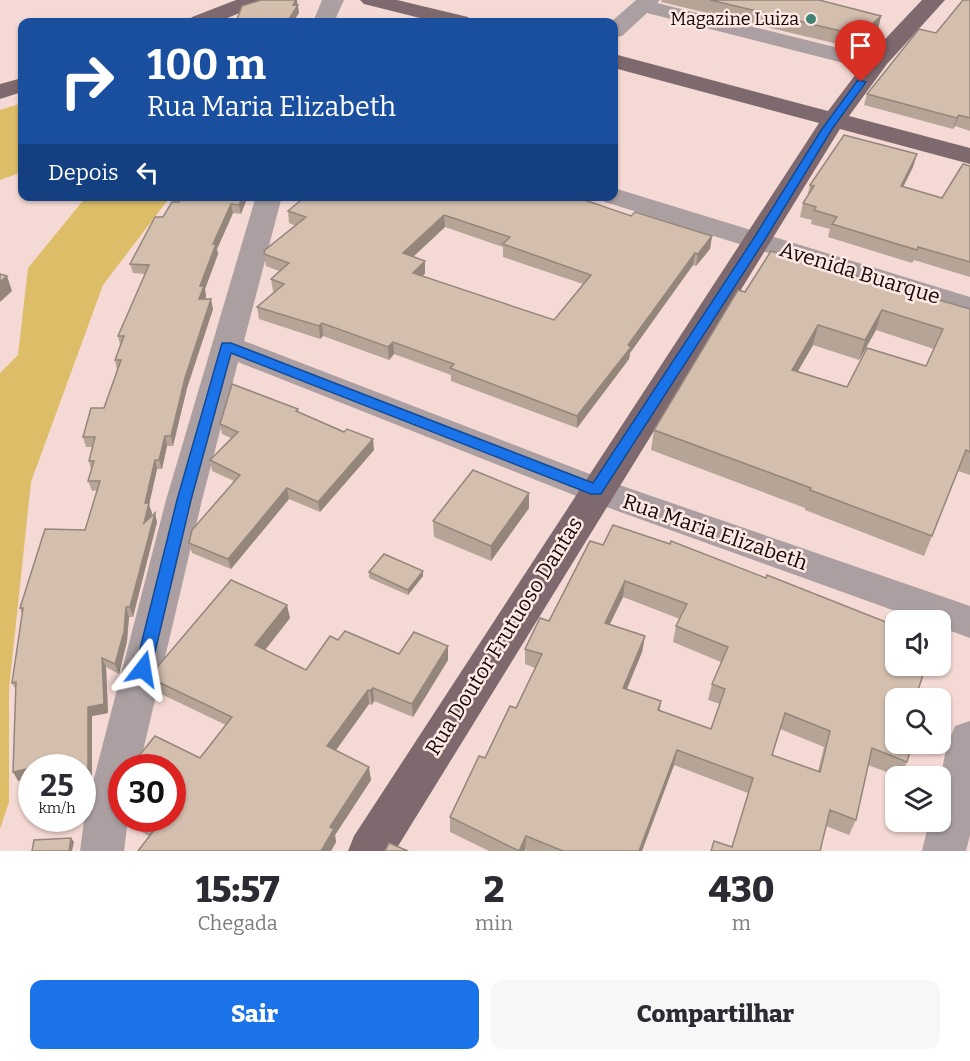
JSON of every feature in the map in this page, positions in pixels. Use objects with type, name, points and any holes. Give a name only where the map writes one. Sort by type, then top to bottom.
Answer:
[{"type":"main road","points":[[195,18],[225,0]]},
{"type":"main road","points":[[198,18],[254,0]]},
{"type":"main road","points":[[371,0],[444,18]]},
{"type":"main road","points":[[403,0],[455,18]]},
{"type":"main road","name":"Rua Doutor Frutuoso Dantas","points":[[370,851],[596,490],[834,120],[875,64],[934,0]]},
{"type":"main road","points":[[618,62],[970,156]]},
{"type":"main road","points":[[0,83],[18,77]]},
{"type":"main road","points":[[0,92],[18,86]]},
{"type":"street","points":[[326,18],[333,0]]},
{"type":"street","points":[[618,28],[646,3],[875,64]]},
{"type":"street","name":"Avenida Buarque","points":[[618,197],[970,307]]},
{"type":"street","points":[[102,851],[107,813],[184,500],[268,201]]},
{"type":"street","name":"Rua Maria Elizabeth","points":[[226,346],[596,490],[970,622]]},
{"type":"street","points":[[944,851],[970,739]]},
{"type":"shaded area","points":[[18,104],[18,173],[0,180],[0,110]]},
{"type":"shaded area","points":[[83,201],[167,201],[103,285],[31,482],[9,689],[9,802],[0,829],[0,373],[18,355],[28,268]]},
{"type":"building","points":[[261,0],[296,0],[293,5],[298,5],[290,18],[238,18],[242,6]]},
{"type":"building","points":[[710,0],[819,0],[881,16],[865,31],[849,33]]},
{"type":"building","points":[[963,0],[970,0],[970,118],[959,115],[957,118],[867,94],[919,29],[936,33]]},
{"type":"building","points":[[844,135],[917,154],[901,186],[942,198],[963,164],[970,166],[970,262],[918,247],[917,250],[832,224],[837,217],[814,210],[816,207],[803,203],[814,186],[810,185]]},
{"type":"building","points":[[241,201],[239,205],[231,204],[213,244],[216,244],[200,286],[204,286],[199,299],[211,299],[185,378],[171,436],[165,436],[159,460],[155,460],[145,503],[149,503],[144,523],[155,513],[130,607],[126,607],[124,632],[115,664],[102,658],[104,704],[88,707],[88,754],[18,754],[18,771],[13,772],[16,682],[12,683],[23,608],[20,608],[45,529],[85,530],[100,481],[88,481],[94,461],[89,461],[95,437],[83,437],[91,408],[104,408],[121,360],[115,360],[124,336],[118,336],[149,265],[130,264],[155,217],[163,217],[172,202]]},
{"type":"building","points":[[300,201],[588,201],[631,216],[635,212],[712,236],[698,254],[695,253],[628,345],[631,347],[577,416],[450,368],[454,364],[393,342],[388,347],[322,323],[319,326],[257,307],[284,284],[271,279],[289,263],[264,254],[265,250],[306,217],[288,211]],"holes":[[[444,215],[510,237],[503,244],[591,275],[554,320],[413,273],[425,261],[403,253]]]},
{"type":"building","points":[[771,251],[970,309],[970,452],[966,450],[932,536],[654,430],[738,290],[745,292]],"holes":[[[882,310],[943,329],[926,366],[867,348],[847,387],[792,370],[818,325],[865,340]]]},
{"type":"building","points":[[0,274],[7,276],[0,282]]},
{"type":"building","points":[[232,384],[298,409],[296,411],[344,432],[347,429],[373,439],[318,502],[287,488],[228,559],[189,543],[192,530],[240,475],[210,460],[238,432],[220,424]]},
{"type":"building","points":[[473,470],[529,493],[491,546],[433,521]]},
{"type":"building","points":[[613,525],[670,544],[671,541],[766,578],[767,575],[885,622],[885,676],[923,676],[919,688],[885,688],[885,753],[872,748],[856,820],[830,810],[820,851],[711,851],[714,841],[732,847],[753,778],[677,750],[639,851],[563,851],[526,836],[519,851],[450,817],[479,756],[485,758],[510,706],[516,708],[542,654],[525,649],[540,618],[549,621],[590,541],[603,545]],"holes":[[[625,581],[687,604],[676,626],[728,647],[712,684],[725,689],[711,729],[658,710],[661,701],[623,688],[645,636],[605,623]],[[785,713],[830,731],[820,772],[772,755]]]},
{"type":"building","points":[[384,554],[423,571],[408,590],[369,572]]},
{"type":"building","points":[[231,580],[287,605],[255,645],[306,670],[330,636],[338,640],[345,631],[399,654],[414,632],[448,646],[412,704],[373,688],[368,690],[327,746],[369,767],[330,827],[334,829],[321,851],[138,851],[153,832],[186,832],[186,754],[140,754],[155,736],[200,758],[232,717],[154,680],[158,666]]},
{"type":"building","points":[[887,754],[909,754],[907,762]]},
{"type":"building","points":[[71,838],[69,851],[32,851],[34,840]]},
{"type":"building","points":[[389,843],[408,851],[385,851]]},
{"type":"place","name":"Magazine Luiza","points":[[811,19]]},
{"type":"route","points":[[143,669],[184,500],[226,346],[596,490],[758,241],[827,129],[861,82]]}]
